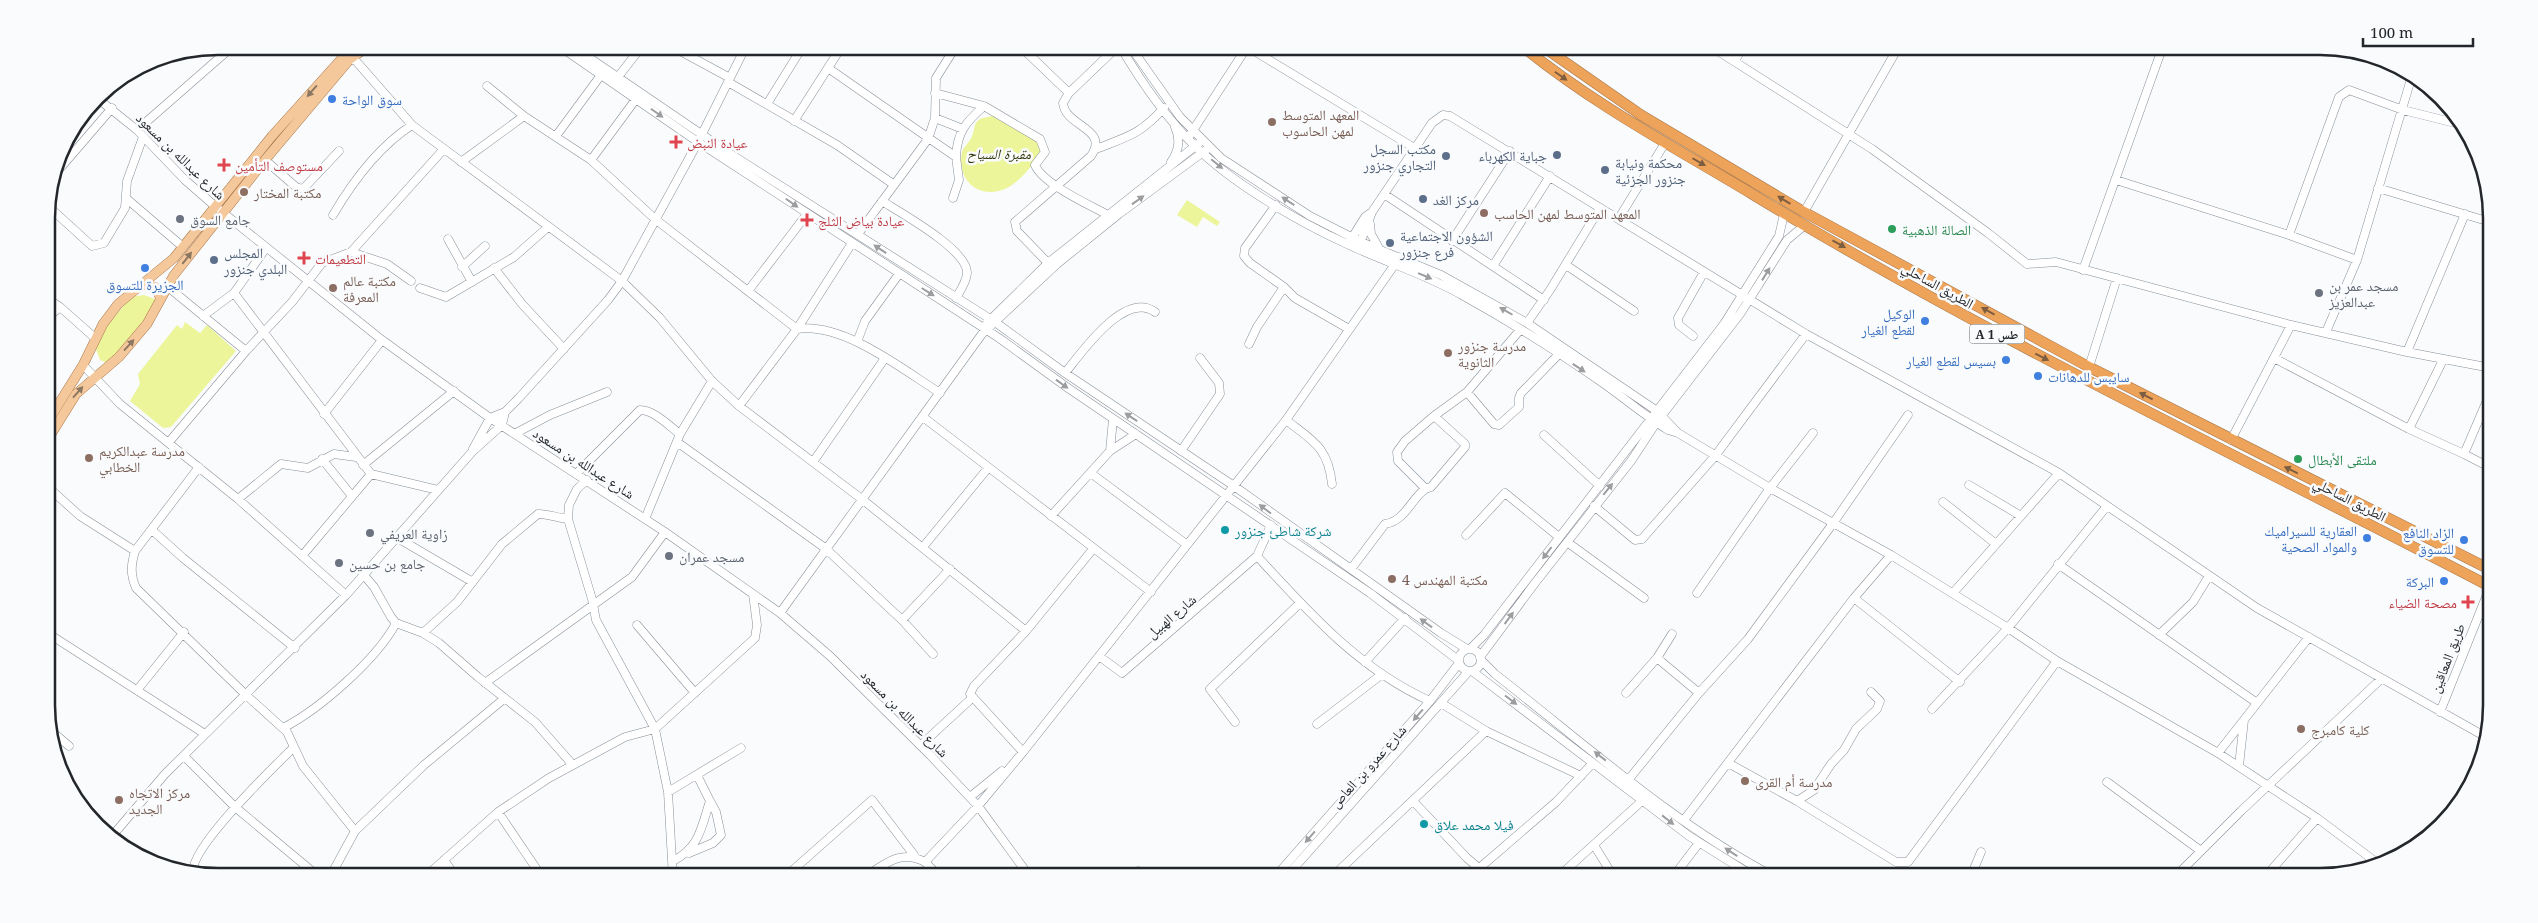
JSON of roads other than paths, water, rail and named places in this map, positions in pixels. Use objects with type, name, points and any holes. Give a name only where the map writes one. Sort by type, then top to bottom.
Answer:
[{"type":"highway","points":[[1531,55],[1538,59]]},
{"type":"highway","name":"الطريق الساحلي","points":[[1533,55],[1586,93],[1665,143],[1784,214],[2014,343],[2483,583]]},
{"type":"highway","name":"الطريق الساحلي","points":[[1555,55],[1641,115],[1804,212],[2089,367],[2483,566]]},
{"type":"main road","points":[[55,410],[83,365],[95,338],[118,304],[166,265],[219,210],[265,160],[349,55]]},
{"type":"main road","points":[[55,427],[70,402],[138,336],[182,265],[272,136],[349,55]]},
{"type":"main road","points":[[142,284],[155,287],[161,299]]},
{"type":"street","points":[[137,130],[223,55]]},
{"type":"street","points":[[353,55],[412,125],[443,150],[622,281],[660,318],[712,381],[739,406],[923,547],[1026,631]]},
{"type":"street","points":[[572,55],[698,142],[984,330],[1405,618],[1459,662],[1462,668],[1470,672],[1699,843],[1740,868]]},
{"type":"street","points":[[585,55],[729,153],[992,321],[1065,373],[1234,486],[1351,569],[1469,649],[1477,652],[1495,674],[1629,779],[1684,820],[1734,854],[1759,868]]},
{"type":"street","points":[[618,77],[635,55]]},
{"type":"street","points":[[686,55],[837,145],[893,184]]},
{"type":"street","points":[[472,452],[490,418],[505,412],[608,300],[622,281],[698,142],[742,55]]},
{"type":"street","points":[[767,104],[797,55]]},
{"type":"street","points":[[794,121],[836,55]]},
{"type":"street","points":[[858,234],[928,139],[935,118],[936,78],[950,55]]},
{"type":"street","points":[[1029,55],[1069,93]]},
{"type":"street","points":[[1096,149],[1095,140],[1091,133],[1068,116],[1063,103],[1069,93],[1109,55]]},
{"type":"street","points":[[1126,55],[1172,118],[1227,173],[1276,205],[1350,241],[1400,257],[1466,287],[1527,323],[1660,413],[1678,432]]},
{"type":"street","points":[[1136,55],[1190,135]]},
{"type":"street","points":[[1190,135],[1241,55]]},
{"type":"street","points":[[1262,55],[1416,149]]},
{"type":"street","points":[[1725,55],[1850,134],[1988,233],[2021,261],[2033,265],[2056,262],[2291,325],[2442,360],[2483,367]]},
{"type":"street","points":[[1735,61],[1738,55]]},
{"type":"street","points":[[1804,212],[1850,134],[1893,55]]},
{"type":"street","points":[[2083,270],[2160,55]]},
{"type":"street","points":[[828,68],[956,157]]},
{"type":"street","points":[[556,136],[602,75]]},
{"type":"street","points":[[2326,332],[2357,260],[2410,82]]},
{"type":"street","points":[[487,86],[524,116],[591,160],[655,220],[797,329],[820,328],[857,342],[940,393]]},
{"type":"street","points":[[2289,235],[2339,97],[2349,90],[2403,110],[2451,122]]},
{"type":"street","points":[[935,93],[984,106],[1040,139],[1045,152],[1035,165],[1036,168],[1057,186],[1106,214]]},
{"type":"street","points":[[591,160],[636,99]]},
{"type":"street","name":"شارع عبدالله بن مسعود","points":[[103,102],[137,130],[185,180],[219,210],[382,340],[490,418],[516,433],[665,532],[780,613],[830,656],[921,745],[978,806],[1023,868]]},
{"type":"street","points":[[953,198],[959,180],[956,157],[957,140],[968,120],[984,106]]},
{"type":"street","points":[[65,163],[112,108]]},
{"type":"street","points":[[1048,263],[1017,232],[1015,222],[1017,217],[1057,186],[1096,149],[1136,134],[1145,128],[1164,108]]},
{"type":"street","points":[[1350,241],[1365,217],[1372,212],[1416,149],[1432,122],[1444,115],[1450,116],[1806,334],[2059,472],[2257,608],[2480,734]]},
{"type":"street","points":[[461,162],[524,116]]},
{"type":"street","points":[[935,118],[963,129]]},
{"type":"street","points":[[1165,170],[1175,157],[1180,140],[1172,118]]},
{"type":"street","points":[[333,215],[345,195],[378,154],[398,134],[412,125]]},
{"type":"street","points":[[55,212],[92,246],[96,246],[109,237],[123,216],[127,199],[127,181],[143,137]]},
{"type":"street","points":[[1619,218],[1665,143]]},
{"type":"street","points":[[780,613],[825,548],[863,500],[992,321],[1048,263],[1106,214],[1199,144]]},
{"type":"street","points":[[169,442],[246,351],[265,333],[292,302],[306,281],[322,263],[351,252],[443,150]]},
{"type":"street","points":[[1206,150],[1350,241]]},
{"type":"street","points":[[992,321],[1057,264],[1119,214],[1206,150]]},
{"type":"street","points":[[265,160],[296,187],[303,189],[339,151]]},
{"type":"street","points":[[1452,241],[1510,151]]},
{"type":"street","points":[[1493,266],[1550,176]]},
{"type":"street","points":[[2116,180],[2289,235],[2357,260]]},
{"type":"street","points":[[2378,188],[2483,220]]},
{"type":"street","points":[[1384,194],[1452,241],[1544,300]]},
{"type":"street","points":[[127,199],[183,247]]},
{"type":"street","points":[[882,201],[946,243],[958,255],[967,268],[967,274],[956,298]]},
{"type":"street","points":[[1276,205],[1244,248],[1244,256],[1250,263],[1284,287],[1295,298],[1349,329]]},
{"type":"street","points":[[1527,323],[1544,300],[1600,208]]},
{"type":"street","points":[[1360,245],[1370,223],[1372,212]]},
{"type":"street","points":[[748,291],[808,214]]},
{"type":"street","points":[[1283,868],[1430,701],[1459,662],[1462,652],[1469,649],[1484,635],[1559,537],[1654,421],[1743,295],[1779,236],[1784,214]]},
{"type":"street","points":[[2407,352],[2465,214]]},
{"type":"street","points":[[1370,223],[1371,234],[1380,250]]},
{"type":"street","points":[[1660,413],[1750,299],[1787,240],[1805,225]]},
{"type":"street","points":[[420,288],[446,297],[529,247],[548,227]]},
{"type":"street","points":[[1779,236],[1787,240]]},
{"type":"street","points":[[448,239],[472,282]]},
{"type":"street","points":[[739,406],[797,329],[852,243]]},
{"type":"street","points":[[1360,245],[1393,265],[1422,274],[1440,283],[1559,354],[1654,421],[1678,432],[1770,488],[1892,555],[2058,661],[2218,753],[2269,785],[2372,859]]},
{"type":"street","points":[[462,267],[485,246]]},
{"type":"street","points":[[203,316],[234,293],[266,248]]},
{"type":"street","points":[[351,252],[387,264],[411,281]]},
{"type":"street","points":[[970,797],[1023,752],[1151,592],[1186,544],[1286,420],[1400,257]]},
{"type":"street","points":[[1566,265],[1634,312]]},
{"type":"street","points":[[494,268],[522,304],[564,349]]},
{"type":"street","points":[[1693,336],[1679,325],[1678,318],[1704,272]]},
{"type":"street","points":[[857,342],[865,321],[899,274]]},
{"type":"street","points":[[2089,367],[2117,278]]},
{"type":"street","points":[[168,286],[246,351]]},
{"type":"street","points":[[1249,344],[1284,287]]},
{"type":"street","points":[[234,293],[356,457],[371,474],[438,490]]},
{"type":"street","points":[[55,304],[95,338]]},
{"type":"street","points":[[1065,373],[1094,338],[1119,315],[1135,307],[1148,307],[1155,312]]},
{"type":"street","points":[[55,312],[60,308]]},
{"type":"street","points":[[2231,440],[2291,325]]},
{"type":"street","points":[[1425,488],[1398,461],[1397,452],[1405,441],[1434,416],[1467,392],[1520,330]]},
{"type":"street","points":[[1594,506],[1635,540],[1642,539],[1715,456],[1806,334]]},
{"type":"street","points":[[324,414],[382,340]]},
{"type":"street","points":[[1467,392],[1494,424],[1499,425],[1519,407],[1518,398],[1521,393],[1559,354]]},
{"type":"street","points":[[813,462],[885,358]]},
{"type":"street","points":[[1181,451],[1220,394],[1220,383],[1200,358]]},
{"type":"street","points":[[2274,358],[2409,429],[2483,464]]},
{"type":"street","points":[[2409,429],[2442,360]]},
{"type":"street","points":[[83,365],[120,404],[199,466],[346,595]]},
{"type":"street","points":[[645,519],[678,438],[712,381]]},
{"type":"street","points":[[363,465],[454,391]]},
{"type":"street","points":[[516,433],[550,415],[607,392]]},
{"type":"street","points":[[576,474],[640,410],[646,410],[678,438],[825,548],[902,620],[933,654]]},
{"type":"street","points":[[2464,454],[2483,410]]},
{"type":"street","points":[[115,832],[165,774],[295,648],[346,595],[472,452],[502,425],[505,412]]},
{"type":"street","points":[[1629,779],[1699,693],[1748,639],[1834,522],[1908,415]]},
{"type":"street","points":[[1351,569],[1385,524],[1392,523],[1403,514],[1425,488],[1431,486],[1465,447],[1465,444],[1434,416]]},
{"type":"street","points":[[923,417],[1151,592]]},
{"type":"street","points":[[1110,451],[1113,418]]},
{"type":"street","points":[[1286,420],[1313,440],[1324,453],[1329,461],[1332,484]]},
{"type":"street","points":[[1470,672],[1479,666],[1481,658],[1567,542],[1631,461],[1654,421]]},
{"type":"street","points":[[1697,593],[1770,488],[1813,433]]},
{"type":"street","points":[[1051,516],[1092,474],[1110,451],[1136,434]]},
{"type":"street","points":[[1544,435],[1600,486]]},
{"type":"street","points":[[238,499],[281,464],[308,468],[334,454],[356,457]]},
{"type":"street","points":[[322,459],[352,496]]},
{"type":"street","points":[[199,466],[135,551],[131,564],[131,576],[136,588],[184,632],[246,695],[283,728],[303,766],[355,831]]},
{"type":"street","points":[[923,547],[988,468]]},
{"type":"street","points":[[1953,593],[2059,472]]},
{"type":"street","points":[[302,556],[371,474]]},
{"type":"street","points":[[1092,474],[1186,544]]},
{"type":"street","points":[[587,480],[577,489],[569,505],[568,519],[592,599],[592,606],[611,652],[655,729],[668,792],[673,868]]},
{"type":"street","points":[[1969,485],[2021,516]]},
{"type":"street","points":[[55,493],[80,516],[135,551]]},
{"type":"street","points":[[1466,536],[1506,493],[1559,537]]},
{"type":"street","points":[[1943,502],[1996,544]]},
{"type":"street","points":[[1932,710],[1960,682],[2008,628],[2058,564],[2107,506]]},
{"type":"street","points":[[423,633],[457,602],[471,581],[502,544],[538,514],[544,513],[552,518],[568,519]]},
{"type":"street","points":[[1271,525],[1257,556],[1300,603],[1381,676],[1430,701]]},
{"type":"street","points":[[152,530],[183,558],[295,648]]},
{"type":"street","points":[[485,683],[632,577],[665,532]]},
{"type":"street","points":[[396,537],[471,581]]},
{"type":"street","points":[[1567,542],[1644,598]]},
{"type":"street","points":[[1023,752],[970,694],[974,686],[1026,631],[1093,549]]},
{"type":"street","points":[[1684,820],[1854,598],[1892,555]]},
{"type":"street","name":"شارع الهبيل","points":[[1099,656],[1122,674],[1257,556]]},
{"type":"street","points":[[2058,564],[2257,703]]},
{"type":"street","points":[[902,620],[950,569]]},
{"type":"street","points":[[363,574],[374,587],[391,617],[396,622],[439,642],[485,683],[535,722],[572,764]]},
{"type":"street","points":[[2159,635],[2193,602],[2209,576]]},
{"type":"street","points":[[435,868],[498,812],[572,764],[625,737],[655,729],[755,638],[758,625],[753,594]]},
{"type":"street","points":[[1854,598],[1960,682]]},
{"type":"street","points":[[1235,722],[1210,689],[1300,603]]},
{"type":"street","name":"طريق المعاقين","points":[[2440,712],[2483,607]]},
{"type":"street","points":[[1365,662],[1405,618]]},
{"type":"street","points":[[283,728],[321,705],[384,643],[396,622]]},
{"type":"street","points":[[637,625],[695,693]]},
{"type":"street","points":[[138,689],[184,632]]},
{"type":"street","points":[[1626,694],[1657,658],[1672,634]]},
{"type":"street","points":[[2218,753],[2309,637]]},
{"type":"street","points":[[55,638],[138,689],[205,734]]},
{"type":"street","points":[[1657,658],[1699,693]]},
{"type":"street","points":[[1728,764],[1797,801],[1896,862],[1908,862],[2058,661]]},
{"type":"street","name":"شارع عمرو بن العاص","points":[[1294,868],[1470,672]]},
{"type":"street","points":[[1317,724],[1381,676]]},
{"type":"street","points":[[2184,868],[2381,679]]},
{"type":"street","points":[[1797,801],[1814,790],[1831,764],[1844,750],[1856,729],[1877,709],[1880,701],[1871,692]]},
{"type":"street","points":[[335,868],[355,831],[424,765],[505,698]]},
{"type":"street","points":[[921,745],[972,698]]},
{"type":"street","points":[[1441,703],[1486,731],[1581,776]]},
{"type":"street","points":[[2239,766],[2244,720]]},
{"type":"street","points":[[1342,868],[1345,862],[1413,802],[1486,731]]},
{"type":"street","points":[[58,736],[69,746]]},
{"type":"street","points":[[194,866],[202,850],[235,807],[294,747]]},
{"type":"street","points":[[668,792],[741,748]]},
{"type":"street","points":[[184,756],[235,807],[308,868]]},
{"type":"street","points":[[925,862],[978,806],[1013,762]]},
{"type":"street","points":[[1413,802],[1466,858],[1480,868],[1556,802],[1593,763]]},
{"type":"street","points":[[672,861],[713,843],[720,835],[720,824],[697,776]]},
{"type":"street","points":[[2107,782],[2201,851]]},
{"type":"street","points":[[795,868],[872,800],[914,855],[931,868]]},
{"type":"street","points":[[1567,868],[1643,800]]},
{"type":"street","points":[[685,855],[696,842],[710,801]]},
{"type":"street","points":[[498,812],[536,868]]},
{"type":"street","points":[[2273,868],[2317,818]]},
{"type":"street","points":[[1679,868],[1699,843]]},
{"type":"street","points":[[1594,845],[1608,868]]},
{"type":"street","points":[[1974,868],[1981,852]]},
{"type":"street","points":[[880,868],[901,856],[914,855]]},
{"type":"street","points":[[444,860],[450,868]]},
{"type":"place","name":"سوق الواحة","points":[[332,99]]},
{"type":"place","name":"المعهد المتوسط لمهن الحاسوب","points":[[1272,122]]},
{"type":"place","name":"عيادة النبض","points":[[676,142]]},
{"type":"place","name":"جباية الكهرباء","points":[[1557,155]]},
{"type":"place","name":"مكتب السجل التجاري جنزور","points":[[1446,156]]},
{"type":"place","name":"مستوصف التأمين","points":[[224,165]]},
{"type":"place","name":"محكمة ونيابة جنزور الجزئية","points":[[1605,170]]},
{"type":"place","name":"مكتبة المختار","points":[[244,192]]},
{"type":"place","name":"مركز الغد","points":[[1423,199]]},
{"type":"place","name":"المعهد المتوسط لمهن الحاسب","points":[[1484,213]]},
{"type":"place","name":"جامع السوق","points":[[180,219]]},
{"type":"place","name":"عيادة بياض الثلج","points":[[807,220]]},
{"type":"place","name":"الصالة الذهبية","points":[[1892,229]]},
{"type":"place","name":"الشؤون الاجتماعية فرع جنزور","points":[[1390,243]]},
{"type":"place","name":"التطعيمات","points":[[304,258]]},
{"type":"place","name":"المجلس البلدي جنزور","points":[[214,260]]},
{"type":"place","name":"الجزيرة للتسوق","points":[[145,268]]},
{"type":"place","name":"مكتبة عالم المعرفة","points":[[333,288]]},
{"type":"place","name":"مسجد عمر بن عبدالعزيز","points":[[2319,293]]},
{"type":"place","name":"الوكيل لقطع الغيار","points":[[1925,321]]},
{"type":"place","name":"مدرسة جنزور الثانوية","points":[[1448,353]]},
{"type":"place","name":"بسيس لقطع الغيار","points":[[2006,360]]},
{"type":"place","name":"سايبس للدهانات","points":[[2038,376]]},
{"type":"place","name":"مدرسة عبدالكريم الخطابي","points":[[89,458]]},
{"type":"place","name":"ملتقى الأبطال","points":[[2298,459]]},
{"type":"place","name":"شركة شاطئ جنزور","points":[[1225,530]]},
{"type":"place","name":"زاوية العريفي","points":[[370,533]]},
{"type":"place","name":"العقارية للسيراميك والمواد الصحية","points":[[2367,538]]},
{"type":"place","name":"الزاد النافع للتسوق","points":[[2464,540]]},
{"type":"place","name":"مسجد عمران","points":[[669,556]]},
{"type":"place","name":"جامع بن حسين","points":[[339,563]]},
{"type":"place","name":"مكتبة المهندس 4","points":[[1392,579]]},
{"type":"place","name":"البركة","points":[[2444,581]]},
{"type":"place","name":"مصحة الضياء","points":[[2468,602]]},
{"type":"place","name":"كلية كامبرج","points":[[2301,729]]},
{"type":"place","name":"مدرسة أم القرى","points":[[1745,781]]},
{"type":"place","name":"مركز الاتجاه الجديد","points":[[119,800]]},
{"type":"place","name":"فيلا محمد علاق","points":[[1424,824]]},
{"type":"park label","name":"مقبرة السياح","points":[[999,153]]}]
